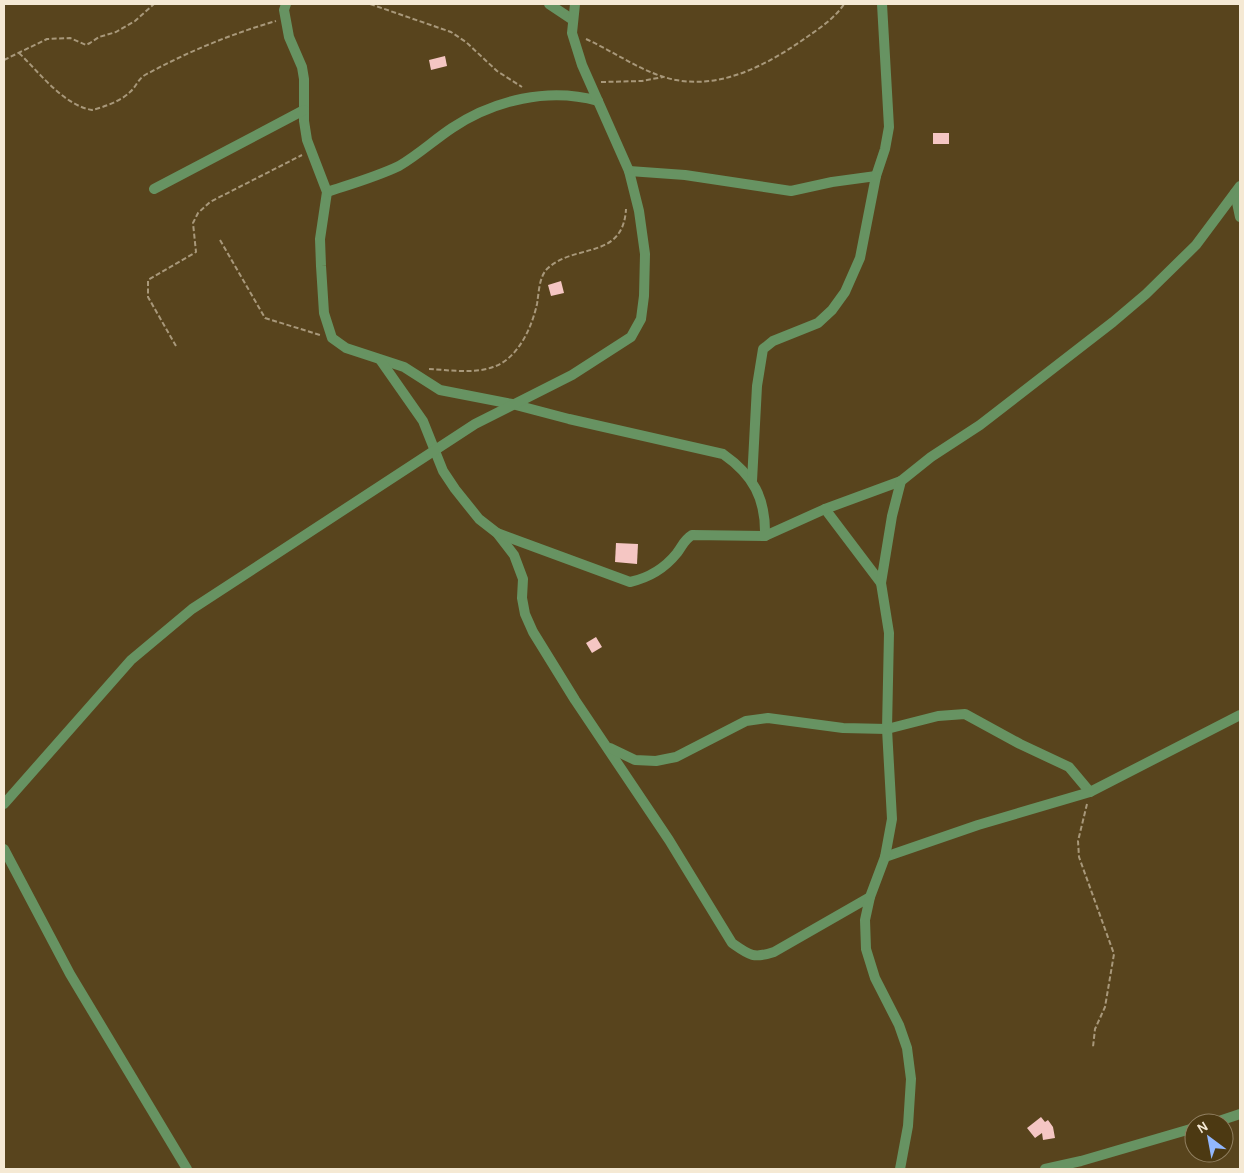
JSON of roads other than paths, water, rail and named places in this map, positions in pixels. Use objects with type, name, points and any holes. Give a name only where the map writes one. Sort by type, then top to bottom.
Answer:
[{"type":"street","points":[[286,4],[289,37],[302,67],[304,110],[311,150],[327,192],[320,239],[320,266],[324,313],[332,338],[346,348],[404,367],[440,390],[512,404],[723,454],[742,467],[752,481],[762,503],[766,519],[765,536]]},
{"type":"street","points":[[549,4],[573,20]]},
{"type":"street","points":[[4,804],[132,660],[192,609],[434,451],[512,404],[572,375],[631,337],[641,319],[645,254],[639,211],[629,171],[598,100],[588,82],[572,33],[575,4]]},
{"type":"street","points":[[752,481],[757,386],[764,349],[773,342],[818,322],[832,310],[845,292],[860,258],[876,176],[885,149],[889,127],[882,4]]},
{"type":"street","points":[[327,192],[398,166],[417,155],[453,128],[476,116],[534,95],[580,96],[598,100]]},
{"type":"street","points":[[154,189],[304,110]]},
{"type":"street","points":[[629,171],[685,175],[791,191],[832,182],[876,176]]},
{"type":"street","points":[[1238,189],[1240,217]]},
{"type":"street","points":[[497,533],[630,582],[645,579],[660,569],[677,554],[684,540],[692,535],[765,536],[825,509],[901,481],[931,457],[980,426],[1113,322],[1196,245],[1238,189]]},
{"type":"street","points":[[381,361],[423,421],[443,471],[466,504],[479,519],[497,533],[520,566],[523,579],[522,598],[525,614],[533,632],[575,700],[609,747],[669,840],[732,943],[747,953],[758,957],[774,952],[870,897]]},
{"type":"street","points":[[901,481],[892,516],[881,583],[889,633],[887,729],[892,819],[885,857],[870,897],[865,920],[866,949],[875,978],[899,1026],[907,1048],[911,1079],[908,1126],[902,1167]]},
{"type":"street","points":[[825,509],[881,583]]},
{"type":"street","points":[[609,747],[635,760],[656,761],[676,756],[746,721],[768,718],[843,728],[887,729],[938,716],[965,714],[1020,744],[1069,767],[1090,792]]},
{"type":"street","points":[[885,857],[978,825],[1090,792],[1240,715]]},
{"type":"street","points":[[4,849],[75,983],[187,1169]]},
{"type":"street","points":[[1045,1169],[1096,1157],[1184,1131]]}]
